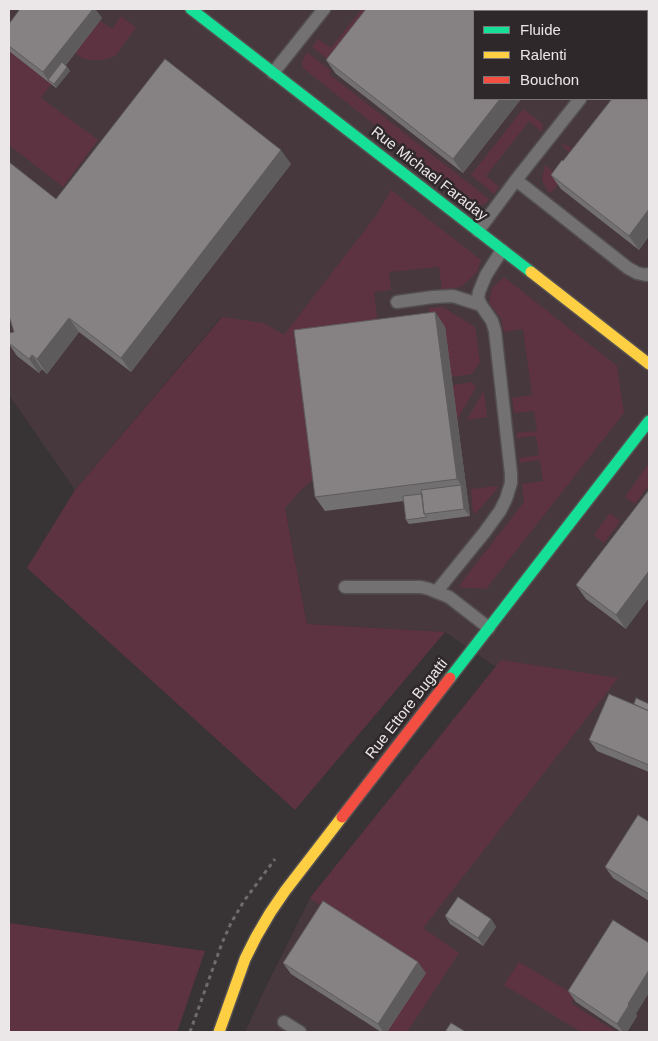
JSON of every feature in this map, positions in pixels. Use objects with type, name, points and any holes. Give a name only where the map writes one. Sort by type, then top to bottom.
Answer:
[{"type":"main road","name":"Rue Michael Faraday","points":[[191,9],[649,364]]},
{"type":"main road","name":"Rue Ettore Bugatti","points":[[219,1032],[246,959],[270,913],[649,421]]},
{"type":"lane","points":[[273,73],[324,9]]},
{"type":"lane","points":[[478,231],[579,100]]},
{"type":"lane","points":[[516,180],[628,268],[637,273],[649,274]]},
{"type":"lane","points":[[437,592],[500,511],[511,483],[495,331],[492,321],[478,298],[486,275],[502,250]]},
{"type":"lane","points":[[397,302],[453,296],[481,305]]},
{"type":"lane","points":[[345,587],[421,587],[449,598],[489,628]]},
{"type":"lane","points":[[284,1022],[300,1032]]},
{"type":"shaded area","points":[[9,9],[649,9],[649,1032],[245,1032],[310,898],[496,667],[445,632],[307,624],[285,507],[221,317],[75,490],[9,395]]},
{"type":"shaded area","points":[[362,9],[368,9],[335,65],[312,47],[318,39],[331,48]]},
{"type":"shaded area","points":[[121,16],[136,28],[115,56],[103,60],[90,60],[82,58],[75,53],[100,21],[112,29]]},
{"type":"shaded area","points":[[9,51],[51,84],[41,98],[98,140],[63,187],[9,145]]},
{"type":"shaded area","points":[[307,52],[331,71],[329,74],[489,199],[486,203],[482,205],[475,204],[303,68],[302,62]]},
{"type":"shaded area","points":[[523,109],[542,123],[542,132],[529,121],[486,176],[499,187],[494,194],[471,175]]},
{"type":"shaded area","points":[[563,144],[580,156],[551,193],[547,190],[542,180],[545,165],[558,176],[574,156],[561,145]]},
{"type":"shaded area","points":[[391,190],[481,260],[477,272],[461,287],[442,290],[439,267],[389,272],[391,290],[374,292],[378,325],[320,473],[285,508],[307,624],[445,632],[295,810],[27,568],[75,490],[222,317],[264,323],[284,335],[378,213]]},
{"type":"shaded area","points":[[504,277],[617,366],[624,413],[486,589],[458,587],[524,502],[522,484],[543,481],[540,460],[520,463],[519,458],[539,455],[536,436],[517,438],[516,433],[537,431],[534,411],[514,413],[512,398],[532,395],[523,329],[504,332],[501,319],[489,303],[492,288]]},
{"type":"shaded area","points":[[443,307],[475,327],[480,362],[472,374],[451,377],[445,327],[430,322],[429,308]]},
{"type":"shaded area","points":[[472,382],[476,387],[457,420],[453,385]]},
{"type":"shaded area","points":[[483,392],[487,417],[467,420]]},
{"type":"shaded area","points":[[649,463],[649,485],[635,504],[625,497]]},
{"type":"shaded area","points":[[498,486],[475,514],[473,512],[471,489]]},
{"type":"shaded area","points":[[610,513],[620,521],[604,543],[594,535]]},
{"type":"shaded area","points":[[501,660],[618,678],[423,928],[459,953],[407,1032],[387,1032],[331,912],[310,898]]},
{"type":"shaded area","points":[[9,923],[205,951],[177,1032],[9,1032]]},
{"type":"shaded area","points":[[519,962],[575,995],[571,1003],[616,1032],[581,1032],[504,985]]},
{"type":"building","points":[[20,9],[93,9],[43,72],[9,46],[9,24]]},
{"type":"building","points":[[366,9],[592,9],[473,10],[473,100],[499,100],[453,159],[326,60]]},
{"type":"building","points":[[649,51],[649,209],[629,236],[551,175],[611,100],[648,100]]},
{"type":"building","points":[[165,59],[281,150],[121,358],[69,318],[37,359],[32,355],[29,359],[9,343],[9,333],[14,332],[9,316],[9,162],[56,199]]},
{"type":"building","points":[[62,62],[67,67],[54,84],[48,80]]},
{"type":"building","points":[[435,312],[457,479],[315,497],[294,330]]},
{"type":"building","points":[[461,485],[464,509],[424,514],[421,490]]},
{"type":"building","points":[[649,490],[649,571],[616,615],[576,585]]},
{"type":"building","points":[[422,494],[424,514],[427,517],[406,520],[403,496]]},
{"type":"building","points":[[609,694],[649,711],[649,765],[589,740]]},
{"type":"building","points":[[636,698],[649,704],[649,711],[634,704]]},
{"type":"building","points":[[638,815],[649,822],[649,894],[605,867]]},
{"type":"building","points":[[458,897],[491,919],[478,938],[445,916]]},
{"type":"building","points":[[323,901],[418,962],[378,1024],[283,963]]},
{"type":"building","points":[[613,920],[649,943],[649,970],[617,1024],[568,991]]},
{"type":"building","points":[[451,1023],[466,1032],[445,1032]]},
{"type":"traffic: fast","points":[[191,9],[531,272]]},
{"type":"traffic: fast","points":[[450,678],[649,421]]},
{"type":"traffic: slow","points":[[531,272],[649,364]]},
{"type":"traffic: slow","points":[[219,1032],[245,959],[256,937],[285,891],[342,817]]},
{"type":"traffic: jam","points":[[342,817],[450,678]]}]
